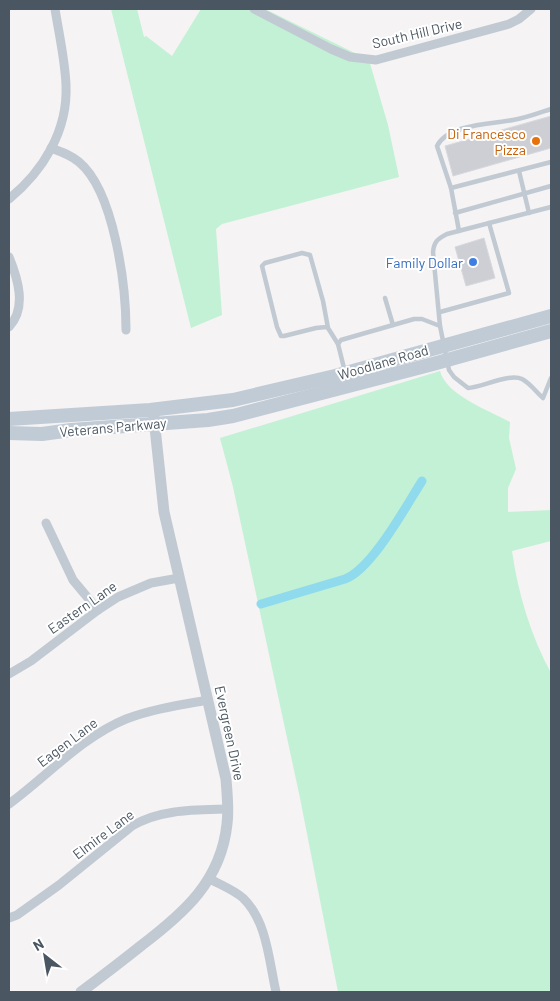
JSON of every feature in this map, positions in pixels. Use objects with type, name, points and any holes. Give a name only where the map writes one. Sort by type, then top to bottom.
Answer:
[{"type":"main road","name":"Woodlane Road","points":[[213,403],[260,394],[345,373],[551,316]]},
{"type":"main road","name":"Woodlane Road","points":[[217,418],[272,406],[551,332]]},
{"type":"main road","name":"Veterans Parkway","points":[[9,434],[42,434],[154,416],[213,403]]},
{"type":"main road","name":"Veterans Parkway","points":[[9,419],[154,416],[217,418]]},
{"type":"street","points":[[9,198],[37,172],[51,148],[60,126],[65,99],[64,72],[55,9]]},
{"type":"street","name":"South Hill Drive","points":[[254,9],[350,57],[376,60],[509,24],[519,19],[531,9]]},
{"type":"street","points":[[51,148],[65,153],[80,162],[92,177],[103,197],[110,220],[121,274],[126,330]]},
{"type":"street","points":[[9,257],[18,277],[20,298],[14,322],[9,327]]},
{"type":"street","name":"Evergreen Drive","points":[[81,992],[178,917],[210,879],[225,838],[227,809],[226,778],[164,512],[154,416]]},
{"type":"street","points":[[46,523],[73,580],[98,610]]},
{"type":"street","name":"Eastern Lane","points":[[9,674],[31,661],[118,597],[151,583],[179,578]]},
{"type":"street","name":"Eagen Lane","points":[[9,804],[91,739],[114,725],[155,710],[208,700]]},
{"type":"street","name":"Elmire Lane","points":[[9,918],[37,901],[132,826],[143,820],[167,814],[227,809]]},
{"type":"street","points":[[210,879],[242,898],[256,915],[264,936],[276,992]]},
{"type":"lane","points":[[459,231],[450,188],[437,146],[440,139],[446,134],[491,122],[513,120],[551,110]]},
{"type":"lane","points":[[450,188],[551,162]]},
{"type":"lane","points":[[519,171],[523,194],[529,212]]},
{"type":"lane","points":[[455,213],[551,186]]},
{"type":"lane","points":[[551,207],[438,238],[434,244],[433,252],[440,326],[450,370],[454,377],[468,388],[513,377],[523,380],[543,398],[551,378]]},
{"type":"lane","points":[[440,312],[509,292],[489,223]]},
{"type":"lane","points":[[328,328],[322,327],[281,336],[278,332],[262,266],[265,263],[302,253],[310,255],[323,301],[328,328],[338,344],[345,373]]},
{"type":"lane","points":[[385,298],[393,325]]},
{"type":"lane","points":[[338,344],[341,340],[414,319],[422,319],[440,326]]},
{"type":"green space","points":[[111,9],[137,9],[144,37],[146,36],[172,56],[201,9],[265,9],[369,60],[388,125],[399,177],[222,224],[216,229],[222,315],[191,328]]},
{"type":"green space","points":[[440,371],[444,380],[459,395],[510,422],[509,438],[516,469],[508,488],[508,512],[551,510],[551,541],[512,551],[526,614],[537,644],[551,673],[551,992],[338,992],[300,798],[233,487],[220,438]]},
{"type":"building","points":[[551,116],[551,148],[453,176],[445,146]]},
{"type":"building","points":[[484,238],[495,278],[466,286],[455,247]]},
{"type":"waterway","points":[[261,604],[345,579],[355,573],[366,563],[388,536],[422,481]]},
{"type":"place","name":"Di Francesco Pizza","points":[[536,141]]},
{"type":"place","name":"Family Dollar","points":[[473,262]]}]
